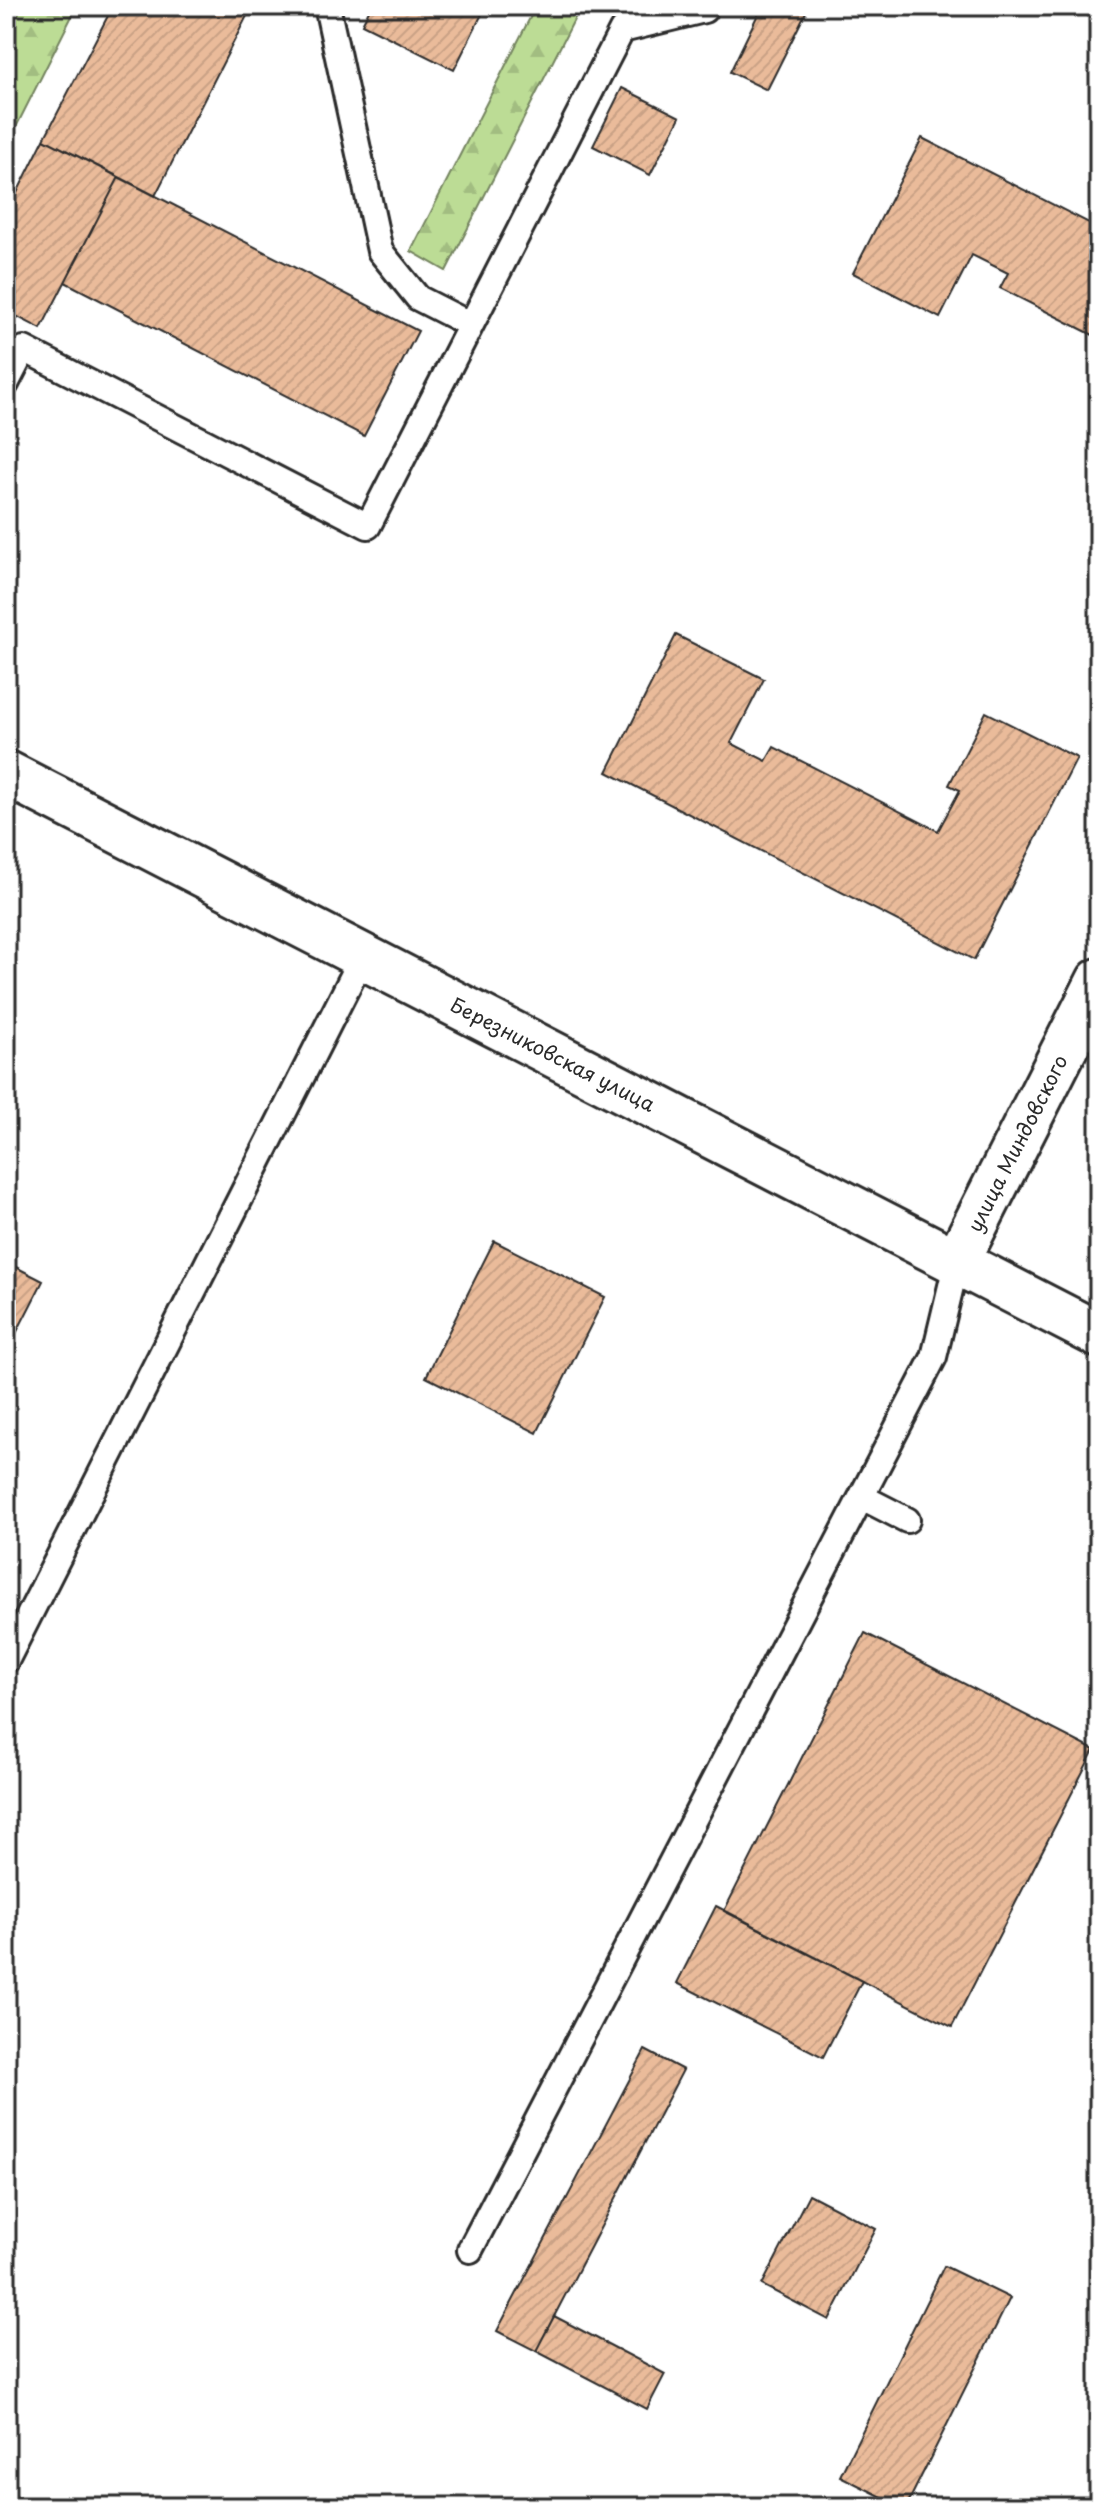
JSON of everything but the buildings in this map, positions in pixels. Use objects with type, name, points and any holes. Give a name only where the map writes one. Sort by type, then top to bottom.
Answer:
[{"type":"street","name":"Березниковская улица","points":[[6,773],[1099,1335]]},
{"type":"street","name":"улица Миндовского","points":[[957,1261],[1099,981]]},
{"type":"lane","points":[[327,6],[380,251],[418,298],[471,325]]},
{"type":"lane","points":[[6,384],[24,349],[368,526],[622,30],[704,10],[706,6]]},
{"type":"lane","points":[[6,1661],[363,956]]},
{"type":"lane","points":[[470,2250],[934,1357],[957,1261]]},
{"type":"lane","points":[[862,1497],[907,1520]]},
{"type":"green space","points":[[6,6],[77,6],[6,147]]},
{"type":"green space","points":[[536,6],[581,6],[446,271],[411,251]]}]
